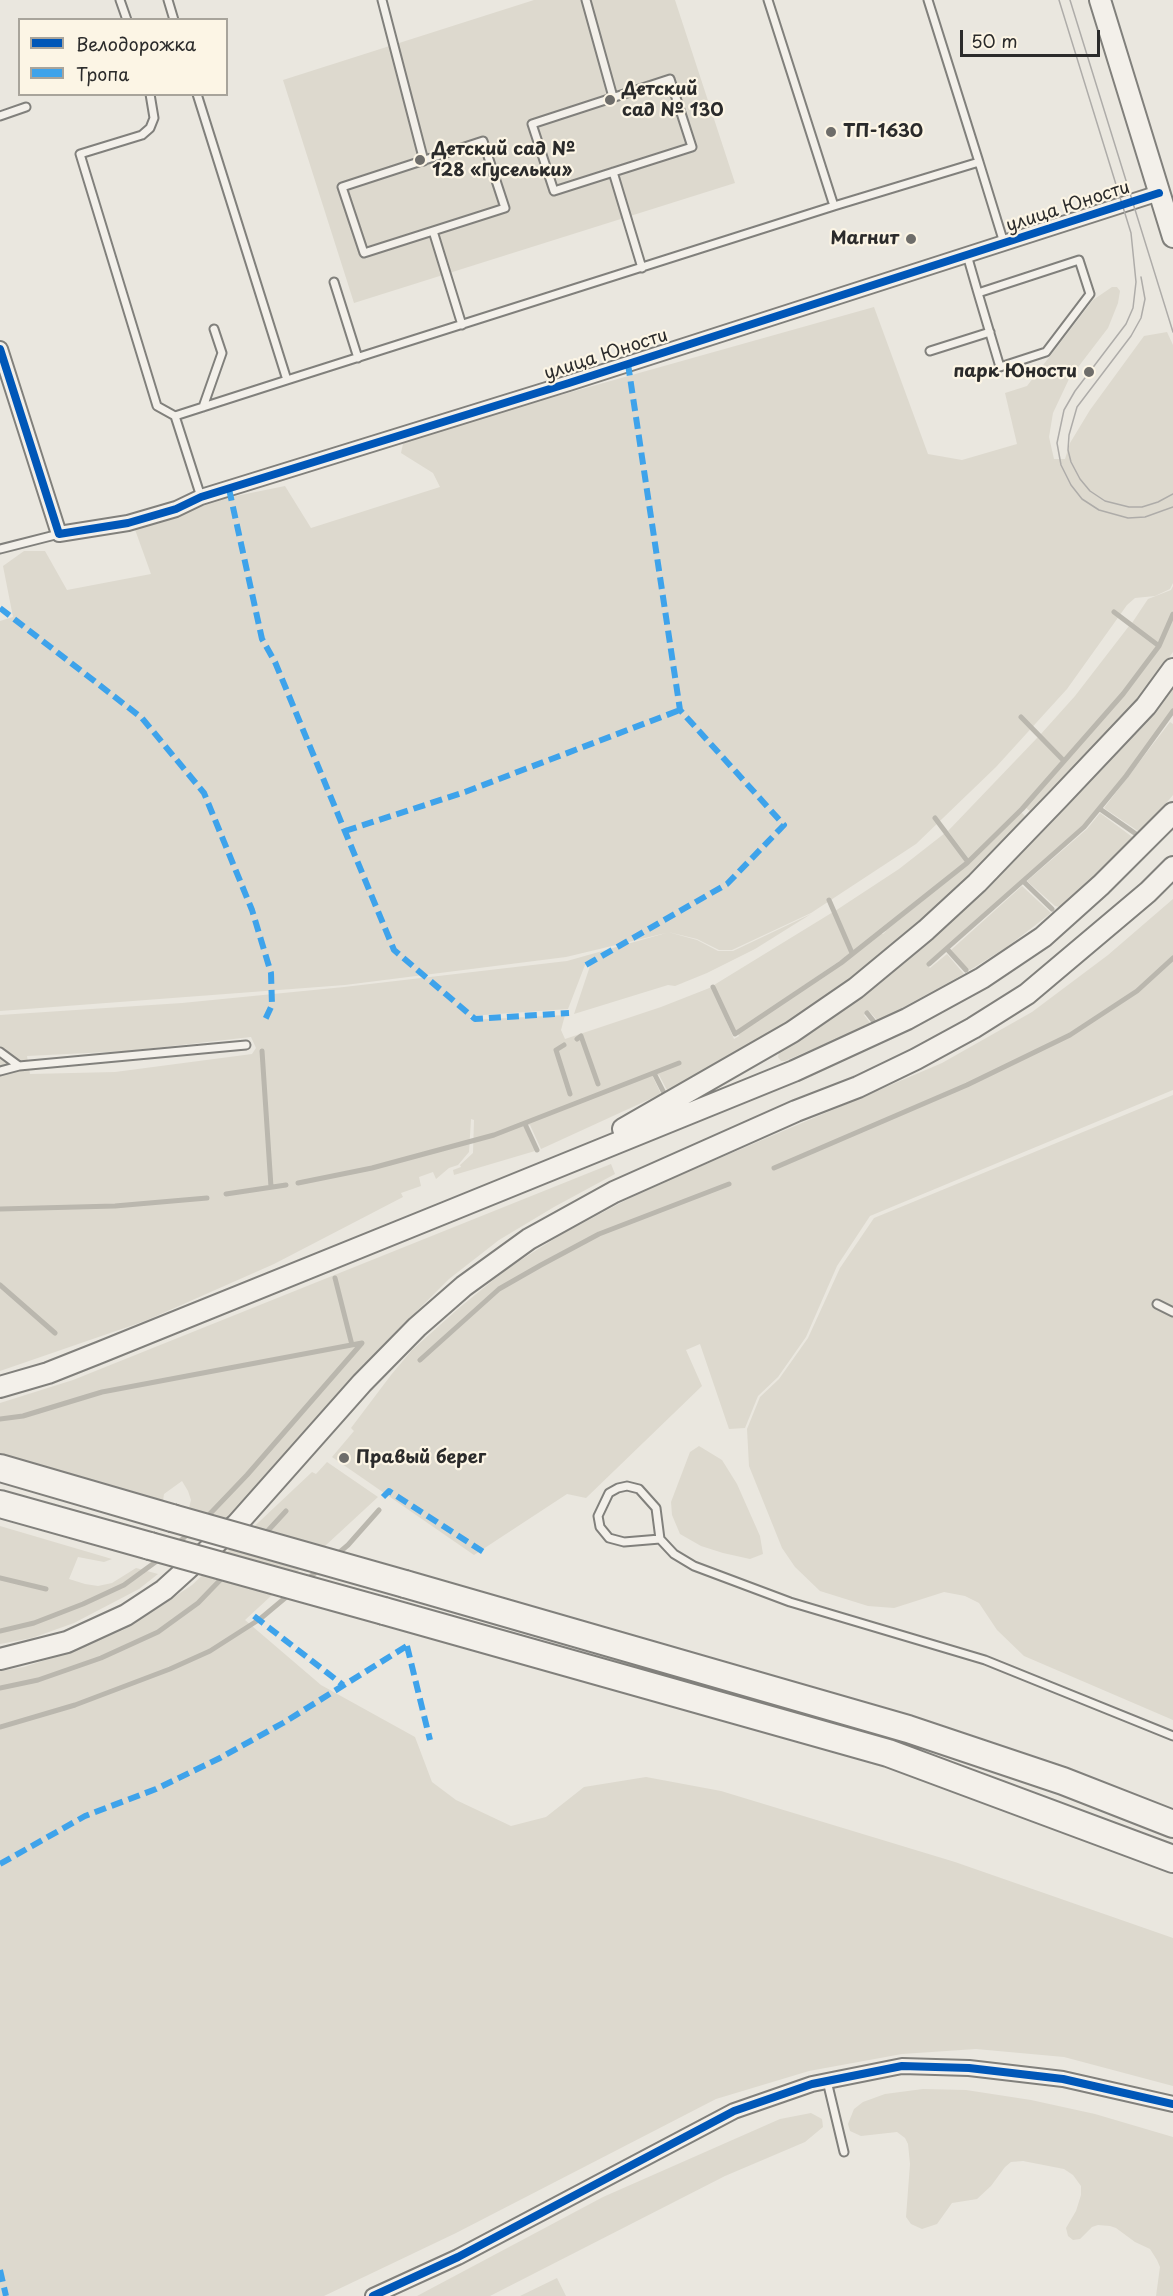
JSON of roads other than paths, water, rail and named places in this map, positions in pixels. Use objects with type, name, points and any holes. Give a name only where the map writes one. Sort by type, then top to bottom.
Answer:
[{"type":"highway","points":[[0,1468],[908,1729],[1063,1781],[1173,1824]]},
{"type":"highway","points":[[0,1504],[888,1753],[1173,1859]]},
{"type":"main road","points":[[1100,0],[1171,225]]},
{"type":"main road","points":[[561,1165],[792,1032],[856,988],[926,930],[977,883],[1146,706],[1173,669]]},
{"type":"main road","points":[[0,1387],[48,1373],[101,1352],[794,1071],[907,1019],[982,978],[1043,937],[1101,885],[1173,813]]},
{"type":"main road","points":[[0,1659],[67,1642],[126,1615],[164,1590],[237,1524],[362,1383],[417,1327],[464,1286],[530,1239],[614,1192],[796,1111],[858,1087],[972,1028],[1027,994],[1148,892],[1173,867]]},
{"type":"street","name":"улица Юности","points":[[58,534],[128,523],[176,509],[201,497],[560,386],[1160,193]]},
{"type":"street","points":[[0,349],[58,534]]},
{"type":"street","points":[[374,2296],[458,2257],[734,2111],[798,2088],[827,2081],[902,2066],[969,2068],[1063,2079],[1173,2104]]},
{"type":"lane","points":[[120,0],[126,18]]},
{"type":"lane","points":[[168,0],[173,18]]},
{"type":"lane","points":[[382,0],[424,161]]},
{"type":"lane","points":[[586,0],[613,98]]},
{"type":"lane","points":[[768,0],[834,206]]},
{"type":"lane","points":[[928,0],[1004,243]]},
{"type":"lane","points":[[670,79],[692,147],[613,172],[554,191],[532,124],[670,79]]},
{"type":"lane","points":[[150,96],[154,118],[150,128],[142,135],[81,154],[157,406],[175,416],[201,497]]},
{"type":"lane","points":[[198,96],[287,380]]},
{"type":"lane","points":[[0,116],[26,107]]},
{"type":"lane","points":[[483,141],[505,208],[434,231],[364,253],[342,187],[483,141]]},
{"type":"lane","points":[[175,416],[979,162]]},
{"type":"lane","points":[[613,172],[642,268]]},
{"type":"lane","points":[[434,231],[462,325]]},
{"type":"lane","points":[[967,255],[978,293],[990,332],[1000,367],[1046,352],[1090,294],[1079,260],[978,293]]},
{"type":"lane","points":[[334,282],[358,358]]},
{"type":"lane","points":[[202,407],[222,353],[214,329]]},
{"type":"lane","points":[[930,351],[990,332]]},
{"type":"lane","points":[[0,549],[58,534]]},
{"type":"lane","points":[[0,1071],[19,1066],[246,1045]]},
{"type":"lane","points":[[0,1052],[19,1066]]},
{"type":"lane","points":[[1157,1304],[1173,1312]]},
{"type":"lane","points":[[660,1539],[624,1542],[609,1538],[600,1527],[597,1516],[609,1494],[618,1488],[627,1486],[639,1489],[656,1508],[660,1539],[674,1554],[694,1566],[790,1602],[985,1660],[1173,1736]]},
{"type":"lane","points":[[827,2081],[844,2152]]},
{"type":"waterway","points":[[1114,612],[1159,646]]},
{"type":"waterway","points":[[713,987],[735,1034],[841,963],[967,863],[1022,809],[1123,694],[1159,646],[1173,614]]},
{"type":"waterway","points":[[929,964],[1084,827],[1126,776],[1173,711]]},
{"type":"waterway","points":[[1021,717],[1064,761]]},
{"type":"waterway","points":[[1100,809],[1136,834]]},
{"type":"waterway","points":[[935,818],[968,862]]},
{"type":"waterway","points":[[1023,881],[1052,909]]},
{"type":"waterway","points":[[829,900],[852,953]]},
{"type":"waterway","points":[[947,949],[966,970]]},
{"type":"waterway","points":[[774,1168],[967,1085],[1070,1035],[1137,991],[1173,958]]},
{"type":"waterway","points":[[867,1013],[875,1023]]},
{"type":"waterway","points":[[577,1039],[581,1036],[598,1084]]},
{"type":"waterway","points":[[564,1045],[556,1050],[570,1094]]},
{"type":"waterway","points":[[262,1051],[271,1187]]},
{"type":"waterway","points":[[298,1183],[372,1168],[494,1135],[679,1063]]},
{"type":"waterway","points":[[654,1073],[664,1093]]},
{"type":"waterway","points":[[525,1124],[537,1150]]},
{"type":"waterway","points":[[420,1360],[499,1289],[541,1265],[599,1234],[729,1184]]},
{"type":"waterway","points":[[226,1194],[286,1185]]},
{"type":"waterway","points":[[0,1209],[115,1206],[207,1198]]},
{"type":"waterway","points":[[335,1278],[352,1345]]},
{"type":"waterway","points":[[0,1285],[55,1333]]},
{"type":"waterway","points":[[0,1419],[23,1416],[102,1392],[362,1343],[247,1475],[204,1520]]},
{"type":"waterway","points":[[335,1556],[379,1510]]},
{"type":"waterway","points":[[263,1536],[286,1511]]},
{"type":"waterway","points":[[175,1546],[190,1532]]},
{"type":"waterway","points":[[0,1631],[34,1623],[83,1604],[124,1585],[161,1558]]},
{"type":"waterway","points":[[305,1581],[321,1568]]},
{"type":"waterway","points":[[0,1688],[38,1680],[101,1658],[158,1632],[198,1603],[225,1575]]},
{"type":"waterway","points":[[0,1578],[46,1589]]},
{"type":"waterway","points":[[0,1727],[75,1705],[170,1669],[210,1651],[260,1619],[291,1593]]},
{"type":"tram line","points":[[1059,0],[1131,233],[1136,282],[1133,308],[1126,324],[1075,391],[1064,410],[1057,443],[1061,465],[1071,485],[1082,499],[1099,510],[1128,518],[1145,517],[1173,507]]},
{"type":"tram line","points":[[1070,0],[1173,332]]},
{"type":"tram line","points":[[1141,277],[1145,299],[1141,318],[1131,336],[1077,407],[1069,435],[1068,450],[1071,462],[1080,479],[1090,491],[1105,501],[1129,507],[1142,507],[1173,494]]},
{"type":"place","name":"Детский сад № 130","points":[[610,100]]},
{"type":"place","name":"ТП-1630","points":[[831,132]]},
{"type":"place","name":"Детский сад № 128 «Гусельки»","points":[[420,160]]},
{"type":"place","name":"Магнит","points":[[911,239]]},
{"type":"place","name":"парк Юности","points":[[1089,372]]},
{"type":"place","name":"Правый берег","points":[[344,1458]]}]
